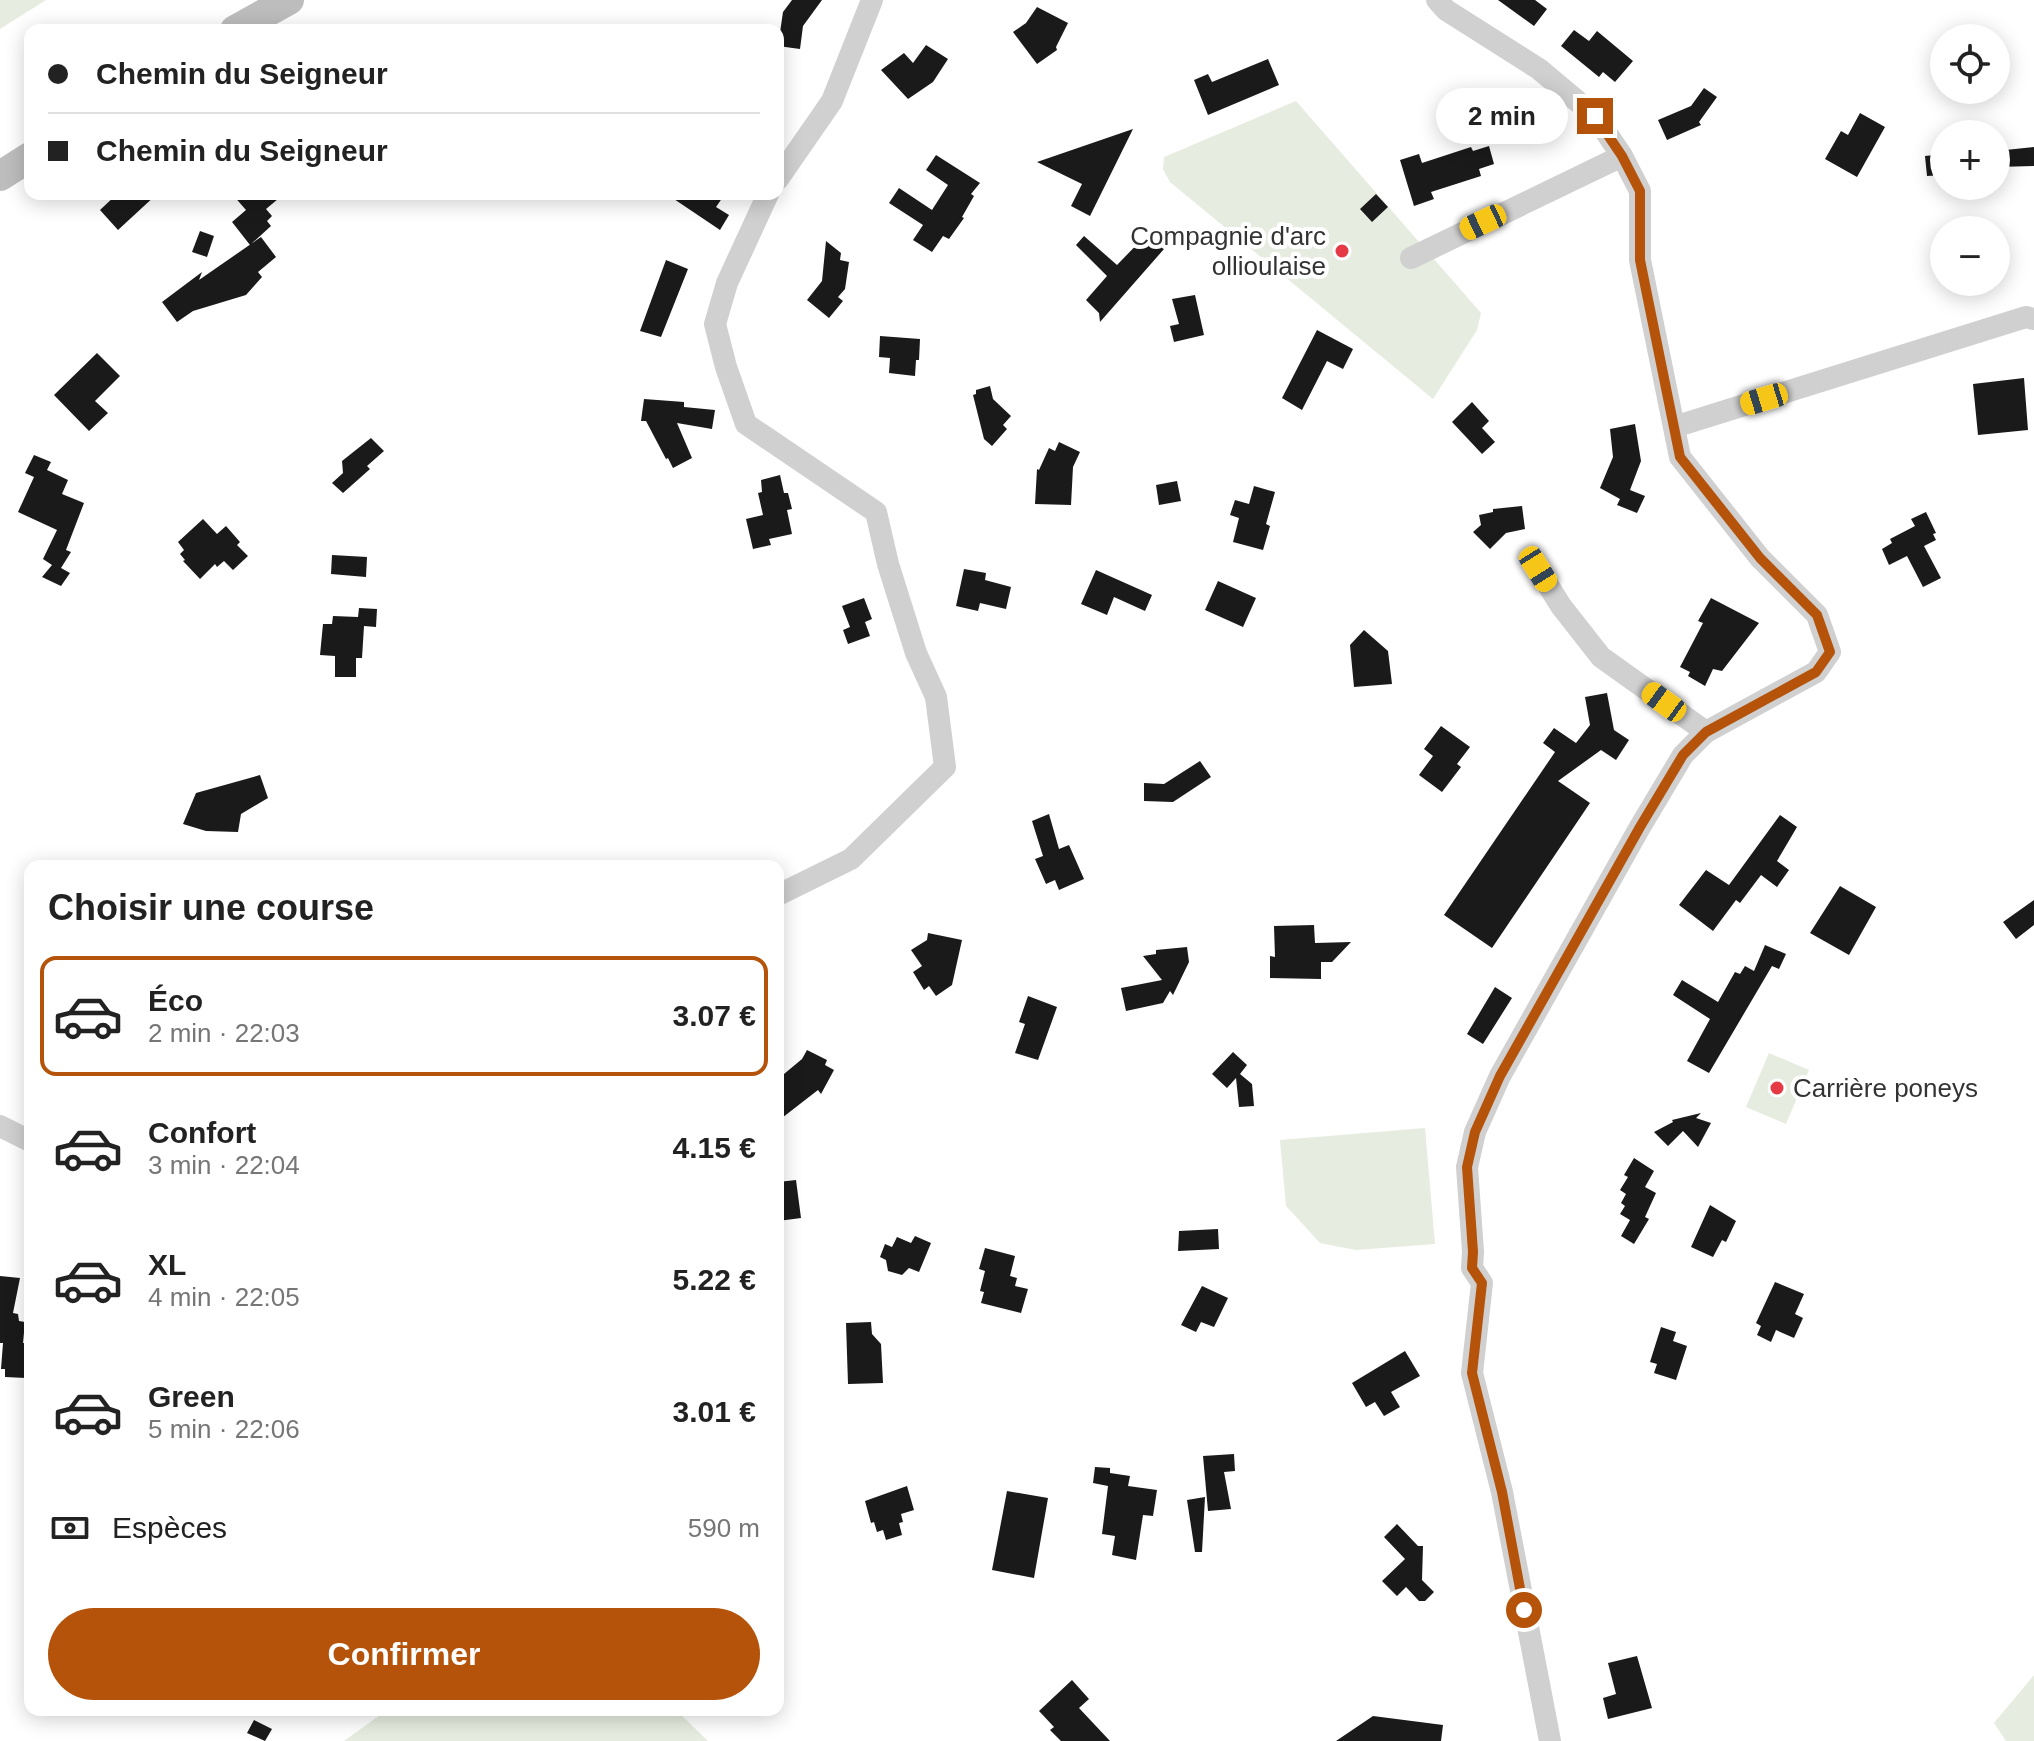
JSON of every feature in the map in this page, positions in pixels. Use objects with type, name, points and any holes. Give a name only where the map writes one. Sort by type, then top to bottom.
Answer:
[{"type":"main road","points":[[246,24],[289,0]]},
{"type":"main road","points":[[0,176],[24,161]]},
{"type":"street","points":[[784,170],[832,101],[872,0]]},
{"type":"street","points":[[1437,0],[1446,10],[1539,69],[1595,116],[1622,156],[1640,191],[1640,260],[1680,457],[1760,558],[1817,615],[1830,652],[1816,672],[1706,732],[1683,755],[1500,1076],[1475,1132],[1467,1167],[1472,1268],[1482,1283],[1472,1373],[1502,1492],[1550,1741]]},
{"type":"street","points":[[1411,258],[1622,156]]},
{"type":"street","points":[[765,200],[727,283],[715,324],[726,367],[746,424],[876,512],[888,564],[916,653],[936,697],[945,767],[851,859],[784,892]]},
{"type":"street","points":[[1674,427],[2026,317],[2034,319]]},
{"type":"street","points":[[1538,569],[1561,606],[1601,657],[1706,732]]},
{"type":"street","points":[[0,1126],[24,1138]]},
{"type":"shaded area","points":[[0,0],[46,0],[0,29]]},
{"type":"shaded area","name":"Compagnie d'arc ollioulaise","points":[[1296,101],[1481,313],[1477,330],[1433,399],[1170,182],[1163,169],[1164,157]]},
{"type":"shaded area","name":"Carrière poneys","points":[[1769,1053],[1809,1070],[1786,1124],[1746,1107]]},
{"type":"shaded area","points":[[1425,1128],[1435,1244],[1356,1250],[1320,1243],[1286,1206],[1280,1140]]},
{"type":"shaded area","points":[[2034,1675],[2034,1741],[2006,1741],[1994,1723]]},
{"type":"shaded area","points":[[379,1716],[682,1716],[708,1741],[344,1741]]},
{"type":"building","points":[[792,0],[822,0],[803,26],[800,49],[784,47],[783,12]]},
{"type":"building","points":[[1498,0],[1535,0],[1547,9],[1534,26]]},
{"type":"building","points":[[1037,7],[1068,23],[1057,50],[1037,64],[1013,32],[1026,23]]},
{"type":"building","points":[[1574,30],[1589,41],[1597,31],[1633,61],[1615,82],[1603,72],[1599,77],[1561,46]]},
{"type":"building","points":[[926,45],[948,59],[933,82],[908,99],[881,70],[904,53],[913,63]]},
{"type":"building","points":[[1268,59],[1279,85],[1208,115],[1194,80],[1208,74],[1212,82]]},
{"type":"building","points":[[1704,88],[1717,97],[1699,122],[1701,125],[1667,140],[1658,120],[1691,106]]},
{"type":"building","points":[[1860,113],[1885,127],[1857,177],[1825,159],[1841,131],[1848,135]]},
{"type":"building","points":[[1133,129],[1090,216],[1071,206],[1082,184],[1037,162]]},
{"type":"building","points":[[1489,146],[1494,164],[1479,169],[1481,176],[1431,192],[1434,199],[1414,206],[1400,160],[1419,154],[1422,163],[1471,147],[1473,151]]},
{"type":"building","points":[[2034,147],[2034,166],[2010,167],[2010,150]]},
{"type":"building","points":[[936,155],[980,183],[971,194],[974,196],[964,218],[949,239],[943,236],[932,252],[913,240],[923,225],[889,203],[899,188],[932,210],[948,185],[926,170]]},
{"type":"building","points":[[1930,155],[1930,176],[1927,176],[1925,156]]},
{"type":"building","points":[[1376,194],[1388,207],[1372,222],[1360,209]]},
{"type":"building","points":[[111,200],[150,200],[118,230],[100,210]]},
{"type":"building","points":[[237,200],[277,200],[266,209],[272,216],[267,221],[271,226],[250,245],[232,222],[246,210]]},
{"type":"building","points":[[675,200],[721,200],[716,207],[729,215],[720,230]]},
{"type":"building","points":[[200,231],[214,236],[207,257],[192,252]]},
{"type":"building","points":[[1148,233],[1164,249],[1100,322],[1099,313],[1086,300],[1107,276],[1076,245],[1084,236],[1117,265]]},
{"type":"building","points":[[261,237],[276,257],[258,272],[262,277],[246,295],[193,311],[177,322],[162,302],[202,272],[199,280]]},
{"type":"building","points":[[826,241],[841,253],[840,260],[849,262],[845,289],[838,297],[843,301],[829,318],[807,300],[822,281]]},
{"type":"building","points":[[666,260],[688,269],[661,337],[640,331]]},
{"type":"building","points":[[1195,295],[1204,335],[1174,342],[1170,326],[1179,324],[1172,299]]},
{"type":"building","points":[[1317,330],[1353,349],[1343,369],[1327,361],[1302,410],[1282,398]]},
{"type":"building","points":[[880,336],[920,339],[915,376],[889,373],[890,358],[879,357]]},
{"type":"building","points":[[97,353],[120,376],[95,401],[108,413],[89,431],[54,395]]},
{"type":"building","points":[[2024,378],[2028,430],[1978,435],[1973,384]]},
{"type":"building","points":[[990,386],[993,399],[1011,416],[1003,425],[1007,429],[992,446],[984,439],[973,395],[976,390]]},
{"type":"building","points":[[644,399],[684,402],[684,407],[715,410],[712,429],[677,423],[692,458],[673,468],[646,421],[641,421]]},
{"type":"building","points":[[1472,402],[1489,421],[1482,428],[1495,442],[1482,454],[1452,422]]},
{"type":"building","points":[[1635,424],[1641,461],[1630,490],[1645,496],[1637,513],[1617,505],[1620,499],[1600,488],[1613,457],[1610,429]]},
{"type":"building","points":[[371,438],[384,451],[367,466],[370,469],[343,493],[332,483],[343,473],[342,461]]},
{"type":"building","points":[[1059,442],[1080,452],[1073,467],[1071,505],[1035,504],[1037,469],[1049,448],[1055,451]]},
{"type":"building","points":[[34,455],[51,462],[47,470],[68,480],[62,494],[84,503],[66,550],[71,552],[61,568],[70,573],[61,586],[42,577],[52,565],[43,559],[57,530],[18,512],[34,477],[25,473]]},
{"type":"building","points":[[780,475],[792,509],[787,510],[792,534],[769,539],[771,545],[753,549],[746,519],[763,515],[758,493],[762,492],[761,480]]},
{"type":"building","points":[[1177,481],[1181,501],[1159,505],[1156,485]]},
{"type":"building","points":[[1254,486],[1275,492],[1263,550],[1233,542],[1239,518],[1230,515],[1235,500],[1249,504]]},
{"type":"building","points":[[1522,506],[1525,529],[1506,533],[1490,549],[1473,532],[1481,525],[1479,515],[1493,512],[1493,509]]},
{"type":"building","points":[[1926,512],[1936,540],[1924,546],[1941,578],[1923,587],[1907,556],[1889,565],[1882,549],[1892,543],[1890,539],[1915,526],[1911,519]]},
{"type":"building","points":[[203,519],[217,534],[226,526],[248,556],[233,570],[224,561],[217,567],[215,564],[200,579],[183,561],[180,554],[184,550],[178,542]]},
{"type":"building","points":[[332,555],[367,557],[366,577],[331,574]]},
{"type":"building","points":[[964,569],[986,573],[985,580],[1011,587],[1006,609],[980,603],[978,611],[956,606]]},
{"type":"building","points":[[1096,570],[1152,595],[1145,611],[1114,597],[1107,615],[1081,604]]},
{"type":"building","points":[[1218,581],[1256,598],[1243,627],[1205,610]]},
{"type":"building","points":[[864,598],[872,619],[865,622],[870,636],[848,644],[843,630],[850,627],[842,606]]},
{"type":"building","points":[[1711,598],[1759,623],[1722,671],[1713,669],[1705,686],[1680,667],[1703,623],[1698,621]]},
{"type":"building","points":[[359,608],[377,609],[376,627],[364,626],[362,658],[356,658],[356,677],[335,677],[335,656],[320,655],[323,624],[332,624],[333,616],[358,617]]},
{"type":"building","points":[[1364,630],[1388,651],[1392,684],[1354,687],[1350,645]]},
{"type":"building","points":[[1607,693],[1614,730],[1629,740],[1616,760],[1601,750],[1558,781],[1590,803],[1492,948],[1444,915],[1555,752],[1543,743],[1554,728],[1576,743],[1590,725],[1585,697]]},
{"type":"building","points":[[1441,726],[1470,747],[1457,764],[1461,767],[1442,792],[1419,775],[1433,756],[1424,749]]},
{"type":"building","points":[[1200,761],[1211,777],[1173,802],[1144,801],[1144,783],[1164,784]]},
{"type":"building","points":[[260,775],[268,798],[241,814],[238,832],[206,831],[183,824],[196,793]]},
{"type":"building","points":[[1049,814],[1059,849],[1069,845],[1084,879],[1059,890],[1055,880],[1046,884],[1035,859],[1043,856],[1032,821]]},
{"type":"building","points":[[1780,815],[1797,827],[1777,861],[1789,870],[1777,887],[1761,875],[1740,903],[1736,900],[1713,931],[1679,905],[1706,870],[1729,885]]},
{"type":"building","points":[[1840,886],[1876,907],[1849,955],[1810,933]]},
{"type":"building","points":[[2034,900],[2034,925],[2016,939],[2003,922]]},
{"type":"building","points":[[1314,925],[1315,943],[1351,942],[1332,962],[1321,962],[1321,979],[1270,978],[1270,956],[1275,957],[1274,926]]},
{"type":"building","points":[[928,933],[962,940],[952,985],[936,996],[929,986],[924,990],[913,972],[922,966],[911,950],[927,940]]},
{"type":"building","points":[[1765,945],[1786,954],[1779,969],[1772,966],[1709,1073],[1687,1061],[1710,1019],[1673,995],[1682,980],[1718,1002],[1735,972],[1740,974],[1745,966],[1754,971]]},
{"type":"building","points":[[1187,947],[1189,962],[1173,995],[1170,991],[1163,1003],[1126,1011],[1121,988],[1162,980],[1143,956],[1156,954],[1156,950]]},
{"type":"building","points":[[1495,987],[1512,998],[1483,1044],[1467,1034]]},
{"type":"building","points":[[1028,996],[1057,1007],[1038,1060],[1015,1053],[1025,1024],[1019,1022]]},
{"type":"building","points":[[807,1050],[827,1060],[825,1065],[834,1070],[821,1094],[818,1090],[784,1116],[784,1074],[802,1059]]},
{"type":"building","points":[[1233,1052],[1247,1065],[1240,1074],[1252,1084],[1254,1106],[1239,1107],[1236,1078],[1227,1088],[1212,1074]]},
{"type":"building","points":[[1701,1113],[1696,1118],[1711,1123],[1698,1147],[1683,1131],[1668,1146],[1654,1132],[1672,1120]]},
{"type":"building","points":[[1634,1158],[1654,1171],[1645,1187],[1656,1193],[1645,1217],[1649,1219],[1634,1244],[1621,1236],[1630,1220],[1620,1214],[1625,1206],[1621,1203],[1626,1194],[1620,1190]]},
{"type":"building","points":[[796,1180],[801,1218],[784,1220],[784,1181]]},
{"type":"building","points":[[1710,1205],[1736,1221],[1726,1242],[1722,1240],[1713,1257],[1691,1247]]},
{"type":"building","points":[[1218,1229],[1219,1249],[1178,1251],[1179,1231]]},
{"type":"building","points":[[915,1236],[931,1243],[919,1272],[909,1268],[902,1275],[888,1271],[886,1260],[880,1257],[885,1244],[892,1247],[897,1237],[911,1243]]},
{"type":"building","points":[[985,1248],[1015,1256],[1010,1276],[1017,1278],[1015,1286],[1028,1289],[1021,1313],[981,1303],[984,1292],[980,1291],[985,1271],[979,1269]]},
{"type":"building","points":[[0,1276],[20,1278],[13,1313],[18,1314],[19,1321],[24,1322],[24,1378],[5,1377],[5,1369],[1,1369],[3,1343],[0,1343]]},
{"type":"building","points":[[1775,1282],[1804,1294],[1795,1314],[1803,1318],[1794,1338],[1776,1330],[1771,1342],[1757,1335],[1761,1326],[1756,1323]]},
{"type":"building","points":[[1202,1286],[1228,1298],[1214,1327],[1201,1322],[1196,1332],[1181,1325]]},
{"type":"building","points":[[871,1322],[872,1334],[881,1344],[883,1383],[848,1384],[846,1323]]},
{"type":"building","points":[[1661,1327],[1676,1332],[1673,1341],[1687,1346],[1676,1380],[1654,1373],[1657,1364],[1650,1362]]},
{"type":"building","points":[[1405,1351],[1420,1376],[1391,1392],[1400,1407],[1384,1416],[1375,1402],[1366,1407],[1352,1383]]},
{"type":"building","points":[[1234,1454],[1235,1471],[1224,1472],[1231,1509],[1208,1511],[1203,1456]]},
{"type":"building","points":[[1095,1467],[1110,1468],[1110,1473],[1130,1476],[1128,1486],[1157,1490],[1153,1516],[1143,1515],[1136,1560],[1112,1555],[1115,1536],[1102,1534],[1108,1486],[1093,1483]]},
{"type":"building","points":[[907,1486],[914,1510],[901,1514],[903,1522],[899,1523],[902,1535],[886,1540],[883,1530],[877,1532],[874,1522],[871,1523],[865,1501]]},
{"type":"building","points":[[1007,1491],[1048,1498],[1034,1578],[992,1570]]},
{"type":"building","points":[[1205,1497],[1202,1552],[1195,1552],[1187,1500]]},
{"type":"building","points":[[1397,1524],[1418,1546],[1423,1546],[1422,1580],[1434,1592],[1425,1601],[1419,1601],[1406,1587],[1397,1596],[1382,1581],[1405,1559],[1384,1537]]},
{"type":"building","points":[[1637,1656],[1652,1708],[1608,1719],[1603,1698],[1616,1694],[1608,1663]]},
{"type":"building","points":[[1072,1680],[1089,1699],[1079,1708],[1110,1741],[1061,1741],[1050,1730],[1054,1727],[1039,1711]]},
{"type":"building","points":[[1373,1716],[1443,1725],[1441,1741],[1336,1741]]},
{"type":"building","points":[[254,1720],[272,1729],[265,1741],[247,1733]]},
{"type":"place","name":"Compagnie d'arc ollioulaise","points":[[1342,251]]},
{"type":"place","name":"Carrière poneys","points":[[1777,1088]]},
{"type":"route","points":[[1524,1610],[1502,1492],[1472,1373],[1482,1283],[1472,1268],[1467,1167],[1475,1132],[1500,1076],[1683,755],[1706,732],[1816,672],[1830,652],[1817,615],[1760,558],[1680,457],[1640,260],[1640,191],[1622,156],[1595,116]]}]
